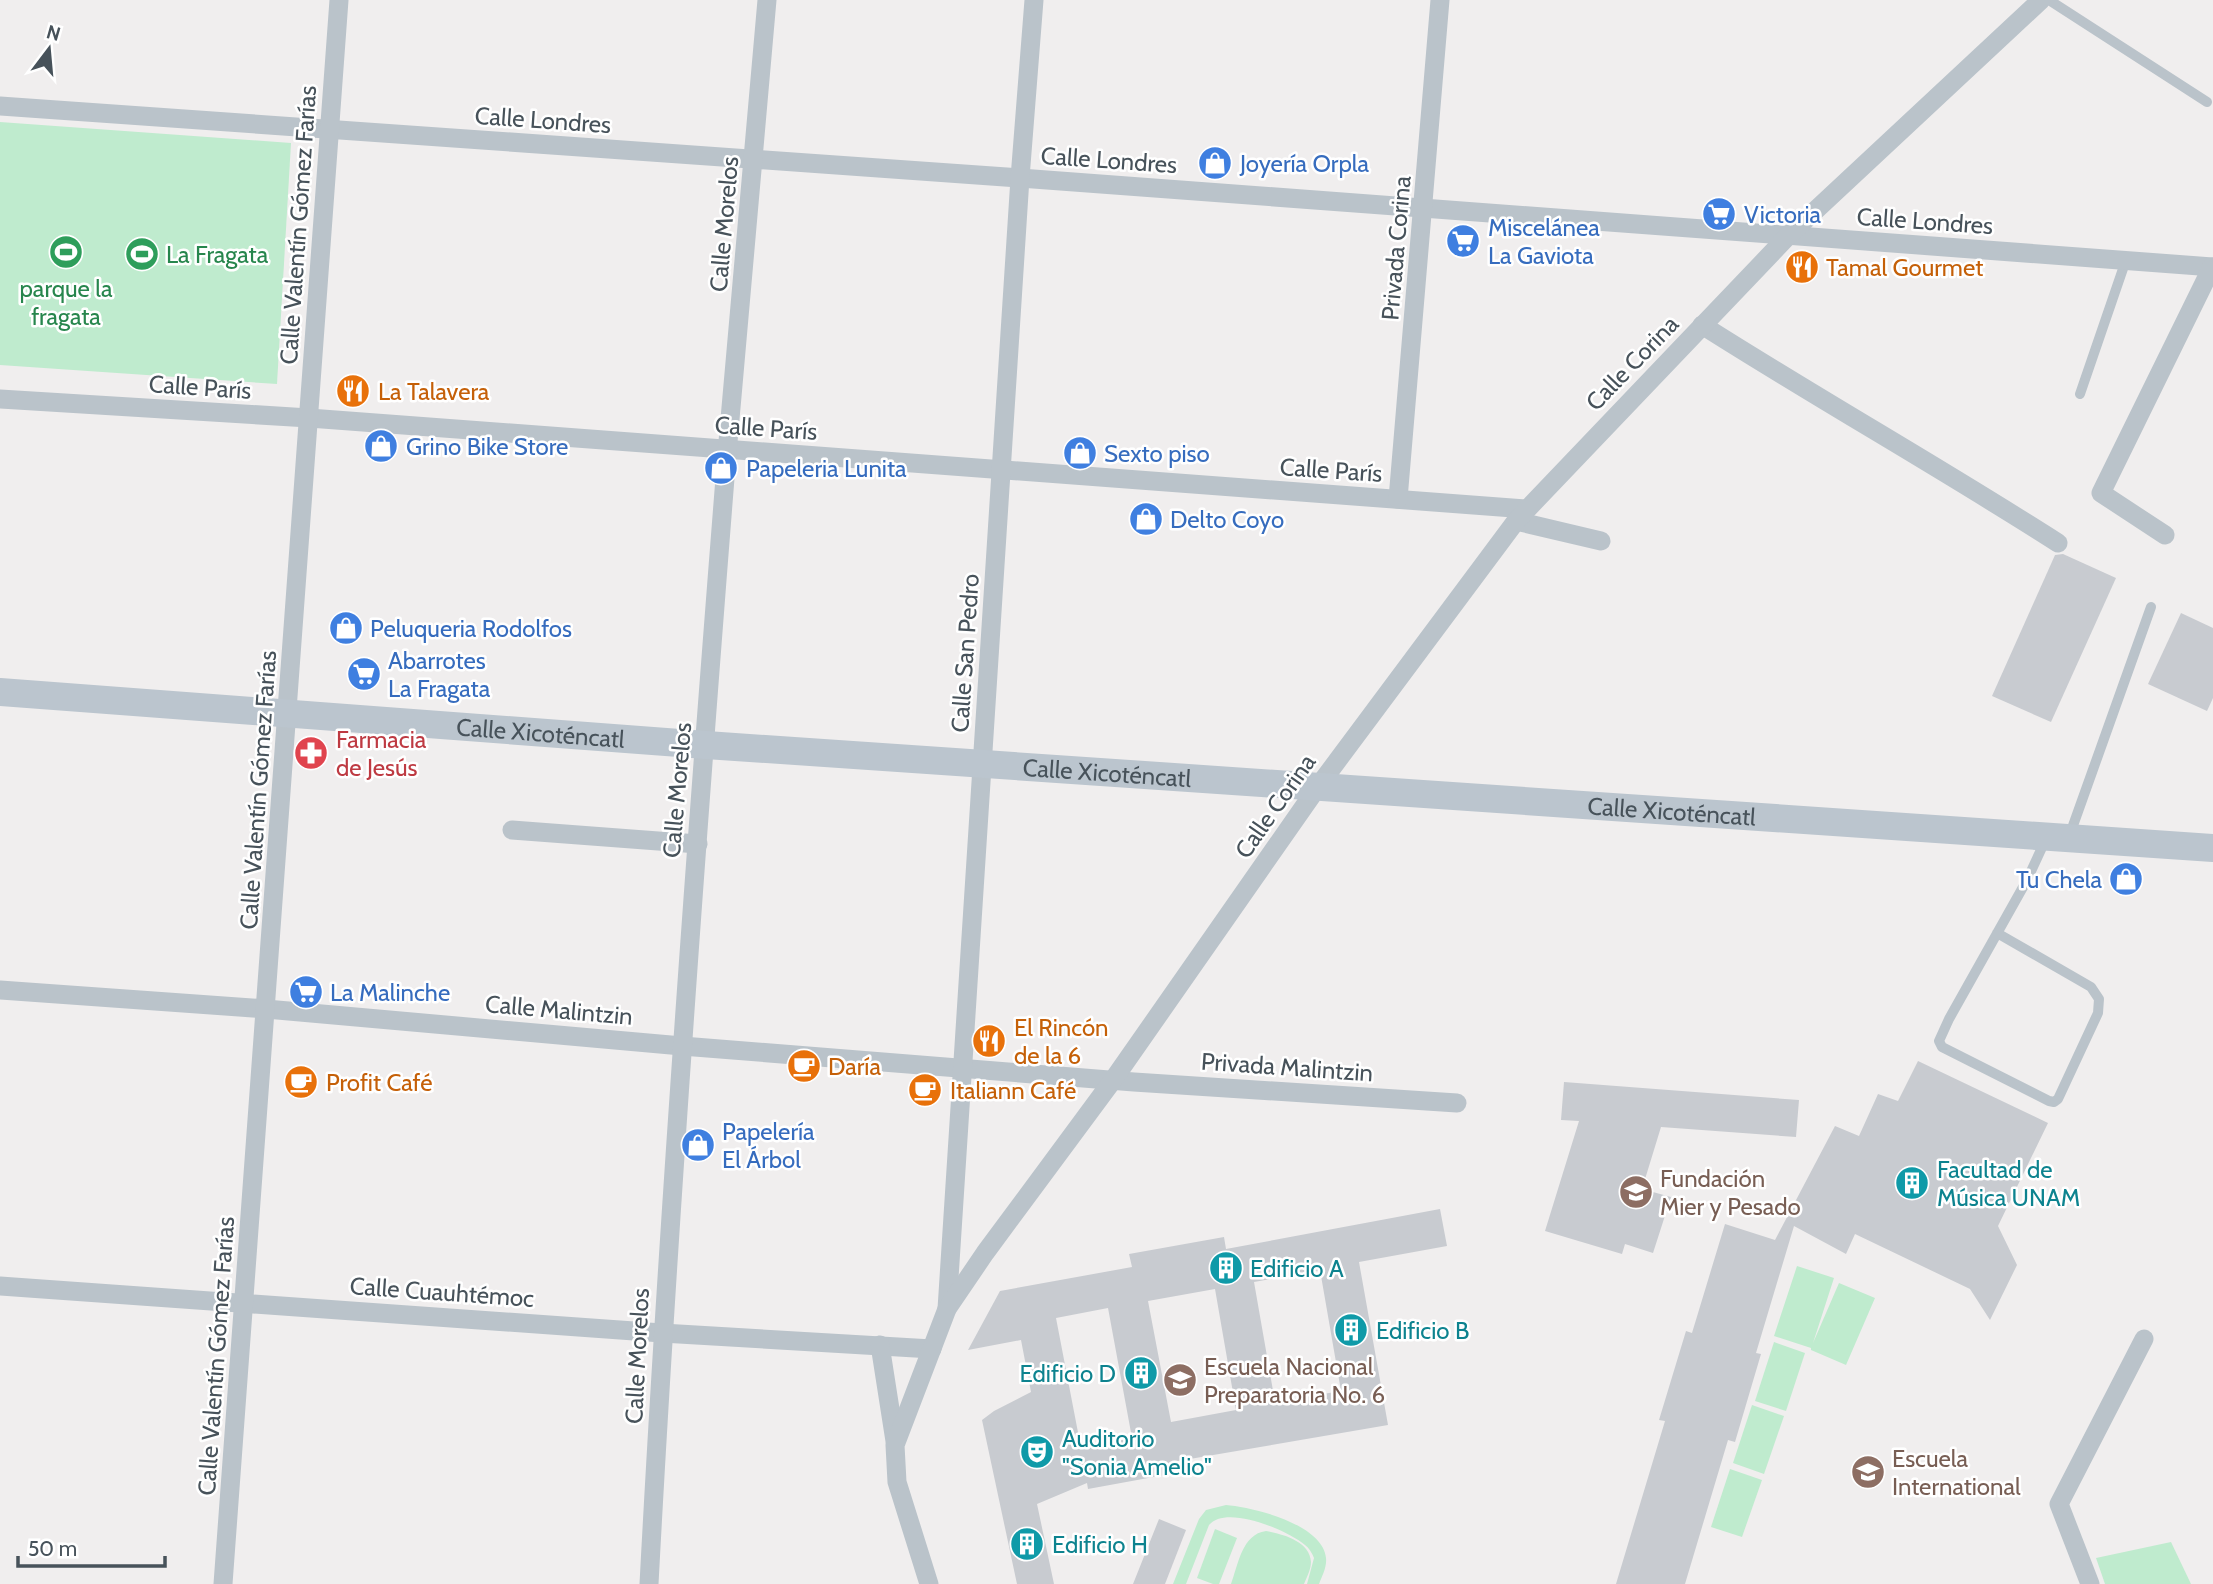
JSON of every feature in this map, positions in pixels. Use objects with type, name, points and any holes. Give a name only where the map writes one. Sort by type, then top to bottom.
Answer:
[{"type":"street","name":"Calle Valentín Gómez Farías","points":[[223,1584],[340,0]]},
{"type":"street","name":"Calle Morelos","points":[[649,1584],[662,1333],[682,1046],[727,450],[755,160],[767,0]]},
{"type":"street","name":"Calle San Pedro","points":[[947,1309],[1020,178],[1034,0]]},
{"type":"street","name":"Privada Corina","points":[[1398,499],[1440,0]]},
{"type":"street","name":"Calle Corina","points":[[932,1349],[947,1309],[985,1253],[1114,1080],[1317,788],[1522,515],[1788,236],[2041,0]]},
{"type":"street","name":"Calle Londres","points":[[0,106],[1020,178],[2212,267]]},
{"type":"street","points":[[2165,535],[2101,493],[2212,267]]},
{"type":"street","name":"Calle Corina","points":[[1702,325],[1997,504],[2058,544]]},
{"type":"street","name":"Calle París","points":[[0,399],[309,418],[1398,499],[1522,515],[1601,541]]},
{"type":"street","name":"Calle Xicoténcatl","points":[[0,692],[706,745],[2213,848]]},
{"type":"street","points":[[512,830],[698,844]]},
{"type":"street","name":"Calle Malintzin","points":[[0,990],[266,1009],[682,1046],[1114,1080]]},
{"type":"street","name":"Privada Malintzin","points":[[1114,1080],[1457,1103]]},
{"type":"street","name":"Calle Cuauhtémoc","points":[[0,1286],[662,1333],[932,1349]]},
{"type":"street","points":[[2090,1584],[2059,1504],[2144,1339]]},
{"type":"street","points":[[880,1345],[895,1444],[897,1482],[929,1584]]},
{"type":"street","points":[[895,1444],[932,1349]]},
{"type":"lane","points":[[2049,0],[2207,102]]},
{"type":"lane","points":[[2080,394],[2126,260]]},
{"type":"lane","points":[[1997,933],[2091,987],[2099,999],[2098,1013],[2058,1099],[2054,1102],[1942,1047],[1940,1041],[1949,1019],[2032,870],[2057,838],[2151,607]]},
{"type":"green space","name":"La Fragata","points":[[0,122],[291,143],[277,384],[0,365]]},
{"type":"green space","points":[[1797,1266],[1834,1278],[1813,1343],[1839,1283],[1875,1298],[1846,1365],[1811,1348],[1774,1336]]},
{"type":"green space","points":[[1774,1342],[1805,1353],[1786,1411],[1755,1401]]},
{"type":"green space","points":[[1752,1405],[1784,1416],[1764,1474],[1733,1463]]},
{"type":"green space","points":[[1730,1469],[1762,1480],[1742,1537],[1711,1527]]},
{"type":"green space","points":[[1226,1505],[1252,1509],[1285,1520],[1313,1536],[1322,1546],[1326,1558],[1319,1584],[1307,1584],[1314,1558],[1305,1545],[1271,1527],[1229,1517],[1217,1519],[1209,1525],[1186,1584],[1173,1584],[1199,1519],[1206,1510]]},
{"type":"green space","points":[[1215,1529],[1237,1538],[1219,1584],[1197,1578]]},
{"type":"green space","points":[[1266,1531],[1294,1540],[1306,1549],[1311,1562],[1304,1584],[1231,1584],[1246,1544],[1258,1533]]},
{"type":"green space","points":[[2171,1542],[2191,1584],[2105,1584],[2096,1558]]},
{"type":"building","points":[[2063,554],[2116,578],[2051,722],[1992,696],[2055,555]]},
{"type":"building","points":[[2181,613],[2213,628],[2213,698],[2207,711],[2148,684]]},
{"type":"building","points":[[1918,1061],[2048,1123],[1998,1226],[2017,1265],[1990,1320],[1970,1289],[1855,1234],[1846,1254],[1794,1226],[1756,1353],[1761,1354],[1735,1442],[1728,1440],[1685,1584],[1616,1584],[1665,1421],[1659,1420],[1686,1331],[1692,1333],[1725,1224],[1775,1240],[1835,1126],[1859,1136],[1878,1094],[1898,1101]]},
{"type":"building","points":[[1564,1082],[1799,1100],[1796,1137],[1661,1127],[1642,1189],[1671,1197],[1653,1253],[1625,1244],[1622,1254],[1545,1231],[1579,1121],[1561,1120]]},
{"type":"building","points":[[1440,1209],[1447,1246],[1359,1262],[1388,1425],[1178,1461],[1181,1472],[1088,1489],[1087,1483],[1037,1504],[1054,1584],[1017,1584],[982,1420],[1031,1392],[1021,1340],[968,1350],[1000,1291],[1132,1267],[1129,1254],[1224,1237],[1226,1249]],"holes":[[[1320,1270],[1341,1391],[1275,1402],[1254,1282]],[[1215,1289],[1236,1410],[1171,1422],[1148,1301]],[[1108,1308],[1132,1438],[1081,1448],[1056,1318]]]},
{"type":"building","points":[[1159,1519],[1186,1530],[1165,1584],[1133,1584]]},
{"type":"place","name":"Joyería Orpla","points":[[1215,163]]},
{"type":"place","name":"Victoria","points":[[1719,214]]},
{"type":"place","name":"Miscelánea La Gaviota","points":[[1463,241]]},
{"type":"place","name":"parque la fragata","points":[[66,252]]},
{"type":"place","name":"La Fragata","points":[[142,254]]},
{"type":"place","name":"Tamal Gourmet","points":[[1802,267]]},
{"type":"place","name":"La Talavera","points":[[353,391]]},
{"type":"place","name":"Grino Bike Store","points":[[381,446]]},
{"type":"place","name":"Sexto piso","points":[[1080,453]]},
{"type":"place","name":"Papeleria Lunita","points":[[721,468]]},
{"type":"place","name":"Delto Coyo","points":[[1146,519]]},
{"type":"place","name":"Peluqueria Rodolfos","points":[[346,628]]},
{"type":"place","name":"Abarrotes La Fragata","points":[[364,674]]},
{"type":"place","name":"Farmacia de Jesús","points":[[311,753]]},
{"type":"place","name":"Tu Chela","points":[[2126,879]]},
{"type":"place","name":"La Malinche","points":[[306,992]]},
{"type":"place","name":"El Rincón de la 6","points":[[989,1041]]},
{"type":"place","name":"Daría","points":[[804,1066]]},
{"type":"place","name":"Profit Café","points":[[301,1082]]},
{"type":"place","name":"Italiann Café","points":[[925,1090]]},
{"type":"place","name":"Papelería El Árbol","points":[[698,1145]]},
{"type":"place","name":"Facultad de Música UNAM","points":[[1912,1183]]},
{"type":"place","name":"Fundación Mier y Pesado","points":[[1636,1192]]},
{"type":"place","name":"Edificio A","points":[[1226,1268]]},
{"type":"place","name":"Edificio B","points":[[1351,1330]]},
{"type":"place","name":"Edificio D","points":[[1141,1373]]},
{"type":"place","name":"Escuela Nacional Preparatoria No. 6","points":[[1180,1380]]},
{"type":"place","name":"Auditorio \"Sonia Amelio\"","points":[[1037,1452]]},
{"type":"place","name":"Escuela International","points":[[1868,1472]]},
{"type":"place","name":"Edificio H","points":[[1027,1544]]}]
